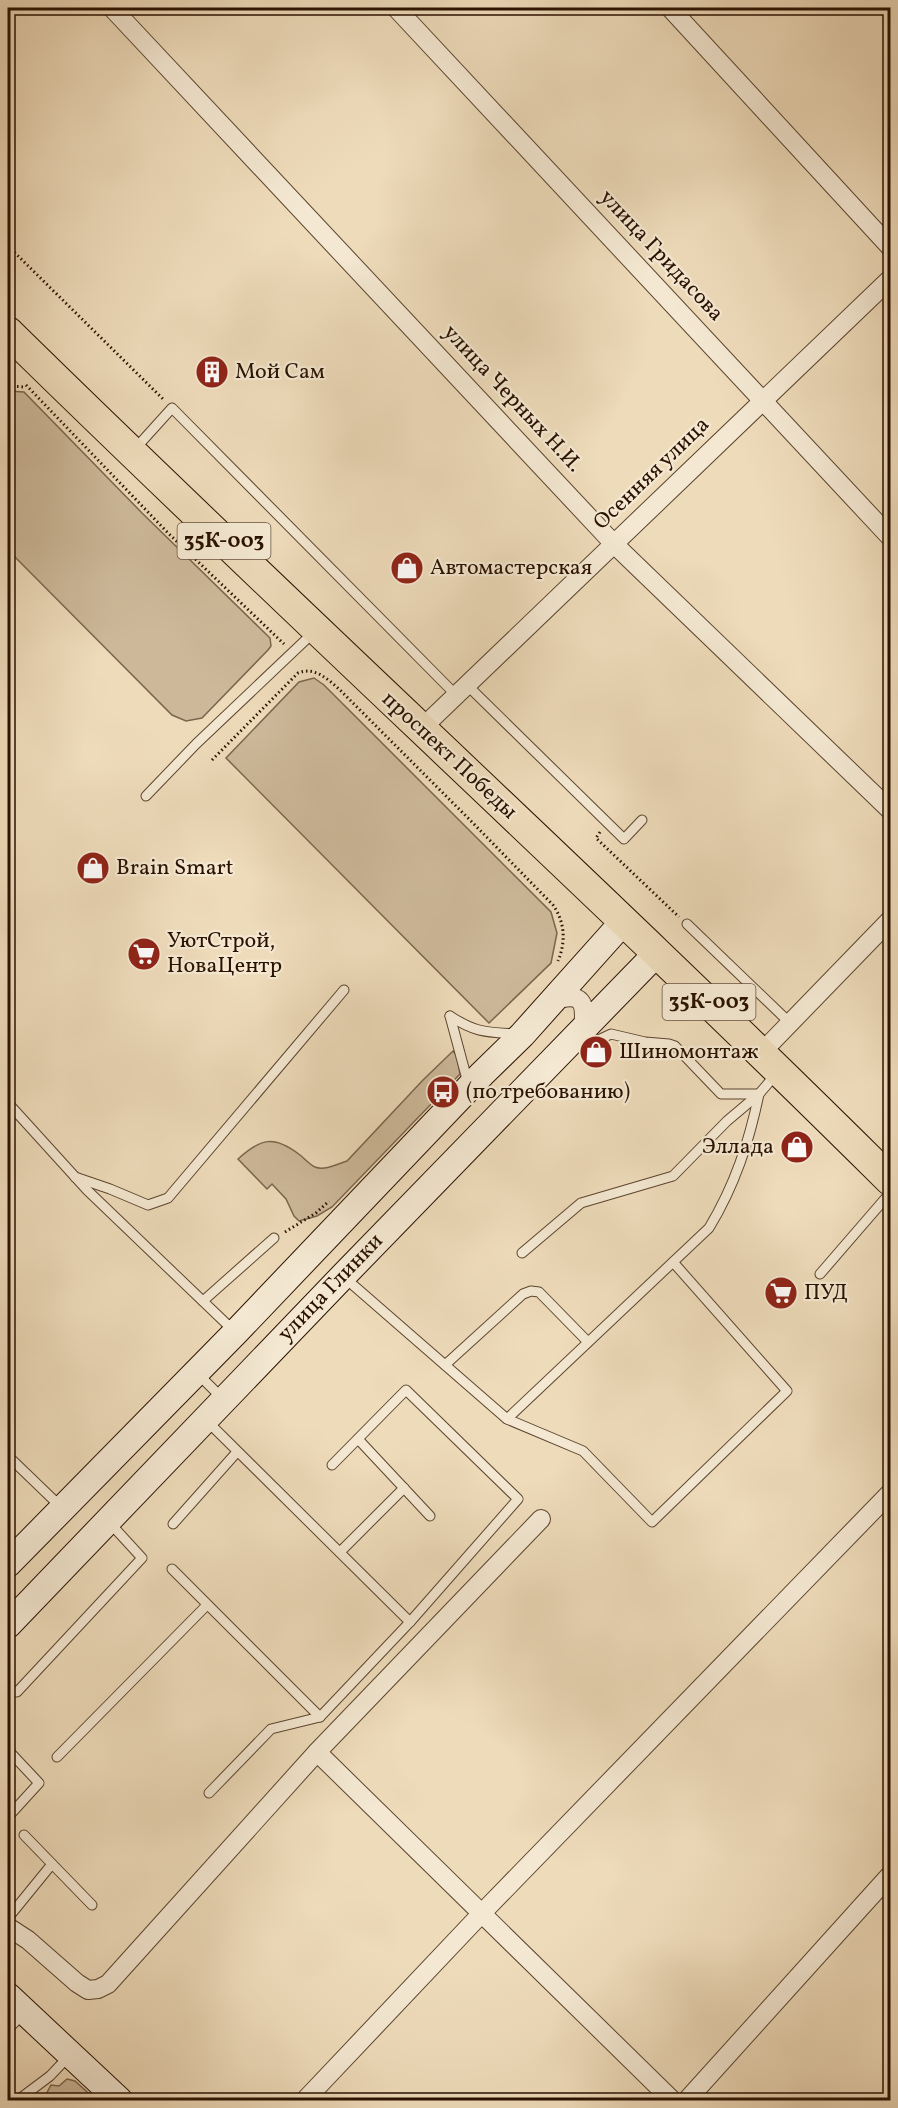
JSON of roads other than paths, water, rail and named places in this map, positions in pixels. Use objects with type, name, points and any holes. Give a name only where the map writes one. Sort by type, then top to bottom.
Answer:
[{"type":"main road","name":"проспект Победы","points":[[8,332],[316,630],[771,1061],[891,1180]]},
{"type":"main road","name":"улица Глинки","points":[[8,1564],[235,1333],[522,1035],[624,921]]},
{"type":"main road","name":"улица Глинки","points":[[8,1625],[343,1275],[657,953]]},
{"type":"main road","points":[[13,2013],[71,2055],[119,2100]]},
{"type":"street","name":"улица Черных Н.И.","points":[[112,8],[614,544],[891,810]]},
{"type":"street","name":"улица Гридасова","points":[[396,8],[891,537]]},
{"type":"street","points":[[670,8],[891,246]]},
{"type":"street","name":"Осенняя улица","points":[[421,729],[891,279]]},
{"type":"street","points":[[771,1061],[790,1023],[891,920]]},
{"type":"street","points":[[553,1001],[568,996],[582,1003],[585,1011],[583,1030]]},
{"type":"street","points":[[305,2100],[482,1912],[891,1493]]},
{"type":"street","points":[[8,1927],[28,1940],[88,1990],[98,1989],[108,1984],[317,1752],[541,1519]]},
{"type":"street","points":[[317,1752],[672,2100]]},
{"type":"street","points":[[687,2100],[891,1875]]},
{"type":"lane","points":[[132,453],[172,408],[461,690],[624,839],[642,820]]},
{"type":"lane","points":[[146,796],[196,744],[316,630]]},
{"type":"lane","points":[[687,924],[790,1023]]},
{"type":"lane","points":[[75,1177],[110,1188],[148,1205],[168,1198],[344,990]]},
{"type":"lane","points":[[462,1096],[468,1085],[450,1016],[467,1027],[478,1030],[522,1035]]},
{"type":"lane","points":[[583,1030],[594,1042],[611,1034],[645,1042],[669,1044],[682,1052],[722,1094],[759,1094]]},
{"type":"lane","points":[[507,1419],[709,1228],[731,1190],[750,1138],[759,1094],[771,1061]]},
{"type":"lane","points":[[522,1253],[581,1203],[672,1176],[727,1121],[759,1094]]},
{"type":"lane","points":[[8,1103],[75,1177],[235,1333]]},
{"type":"lane","points":[[820,1274],[891,1193]]},
{"type":"lane","points":[[203,1301],[274,1238]]},
{"type":"lane","points":[[343,1275],[507,1419],[583,1451],[652,1522],[787,1391],[673,1262]]},
{"type":"lane","points":[[445,1365],[523,1294],[531,1291],[539,1292],[588,1342]]},
{"type":"lane","points":[[196,1372],[224,1400]]},
{"type":"lane","points":[[209,1793],[271,1730],[320,1718],[410,1622],[518,1499],[406,1390],[332,1465]]},
{"type":"lane","points":[[205,1420],[410,1622]]},
{"type":"lane","points":[[358,1439],[430,1516]]},
{"type":"lane","points":[[173,1524],[237,1452]]},
{"type":"lane","points":[[8,1456],[62,1509]]},
{"type":"lane","points":[[340,1552],[404,1488]]},
{"type":"lane","points":[[17,1692],[142,1558],[109,1522]]},
{"type":"lane","points":[[172,1569],[320,1718]]},
{"type":"lane","points":[[57,1757],[207,1605]]},
{"type":"lane","points":[[8,1750],[39,1783],[8,1817]]},
{"type":"lane","points":[[24,1836],[92,1905]]},
{"type":"lane","points":[[8,1918],[52,1864]]},
{"type":"lane","points":[[18,2100],[50,2076],[71,2055]]},
{"type":"place","name":"Мой Сам","points":[[212,372]]},
{"type":"place","name":"Автомастерская","points":[[407,568]]},
{"type":"place","name":"Brain Smart","points":[[93,868]]},
{"type":"place","name":"УютСтрой, НоваЦентр","points":[[144,954]]},
{"type":"place","name":"Шиномонтаж","points":[[596,1052]]},
{"type":"place","name":"(по требованию)","points":[[443,1092]]},
{"type":"place","name":"Эллада","points":[[797,1147]]},
{"type":"place","name":"ПУД","points":[[781,1293]]}]
